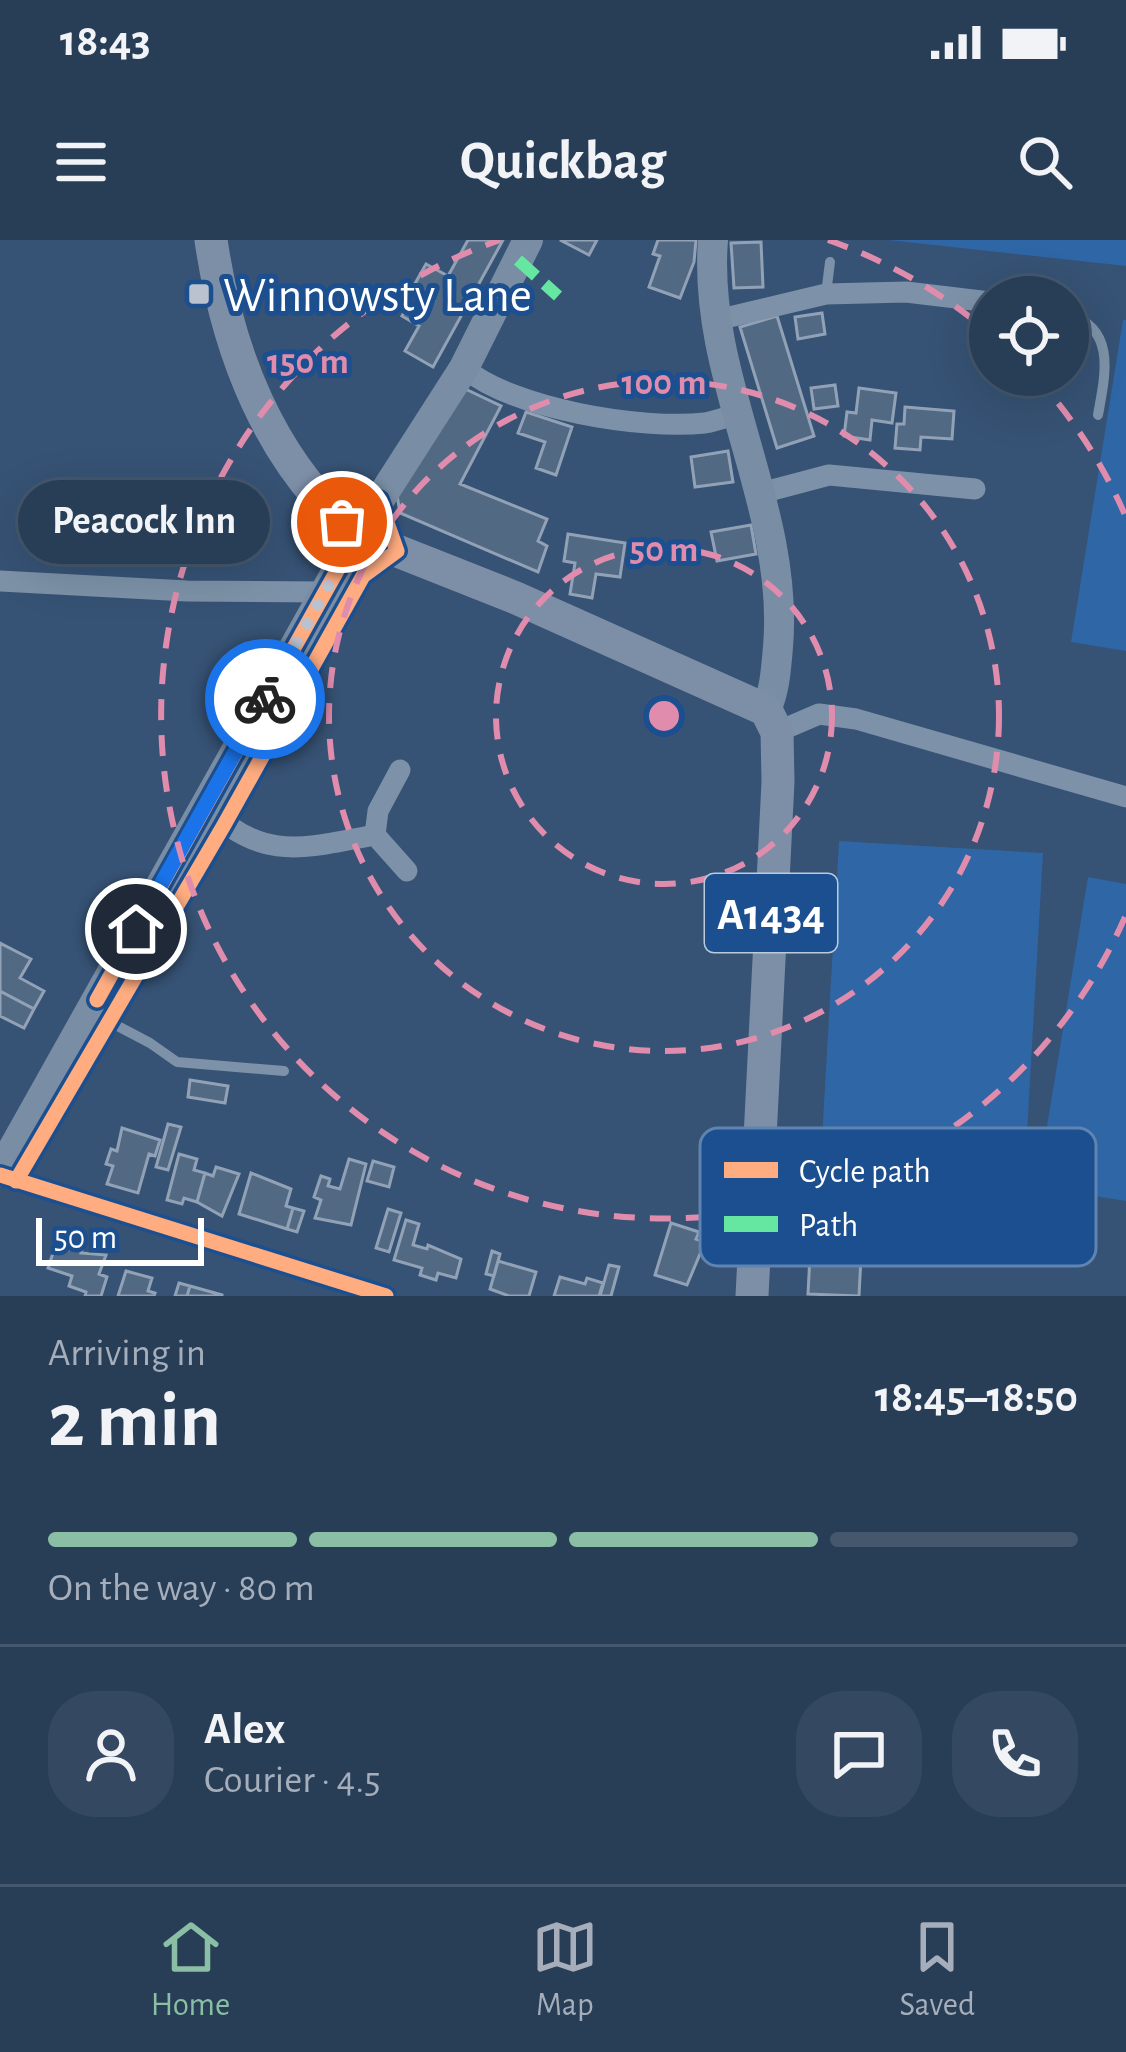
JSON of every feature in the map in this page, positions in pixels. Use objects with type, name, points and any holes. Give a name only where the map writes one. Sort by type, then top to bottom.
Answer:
[{"type":"main road","points":[[211,240],[219,293],[255,398],[302,480],[357,535],[516,598],[772,721]]},
{"type":"main road","name":"A1434","points":[[758,1128],[772,721]]},
{"type":"main road","name":"A1434","points":[[752,1296],[753,1266]]},
{"type":"street","points":[[386,1296],[0,1174],[357,535],[464,368],[528,240]]},
{"type":"street","points":[[713,240],[717,320],[761,493],[779,614],[772,721],[819,713],[856,719],[1126,797]]},
{"type":"street","points":[[717,320],[826,294],[906,292],[969,300]]},
{"type":"street","points":[[464,368],[481,380],[531,399],[608,418],[695,423],[740,413]]},
{"type":"street","points":[[761,493],[829,475],[975,489]]},
{"type":"street","points":[[0,581],[108,589],[290,592],[325,592],[329,586]]},
{"type":"street","points":[[400,770],[378,812],[375,835],[407,871]]},
{"type":"street","points":[[204,805],[224,825],[293,850],[375,835]]},
{"type":"lane","points":[[826,294],[830,262]]},
{"type":"lane","points":[[1089,324],[1100,334],[1106,368],[1098,415]]},
{"type":"lane","points":[[90,1012],[177,1062],[284,1071]]},
{"type":"shaded area","points":[[888,240],[1126,240],[1126,266]]},
{"type":"shaded area","points":[[1126,320],[1126,651],[1071,642]]},
{"type":"shaded area","points":[[839,841],[1043,853],[1027,1128],[823,1128]]},
{"type":"shaded area","points":[[1088,877],[1126,884],[1126,1201],[1096,1196],[1096,1128],[1047,1128]]},
{"type":"building","points":[[468,240],[503,240],[433,367],[405,351],[419,326],[402,316],[409,303],[428,314],[434,301],[412,289],[426,264],[448,276]]},
{"type":"building","points":[[560,240],[597,240],[589,255]]},
{"type":"building","points":[[658,240],[696,240],[694,262],[680,298],[649,287],[660,256],[653,254]]},
{"type":"building","points":[[761,242],[763,287],[734,288],[731,243]]},
{"type":"building","points":[[822,313],[825,334],[798,339],[795,317]]},
{"type":"building","points":[[777,316],[814,436],[777,448],[740,327]]},
{"type":"building","points":[[835,385],[838,406],[814,409],[811,388]]},
{"type":"building","points":[[459,386],[501,406],[460,484],[547,519],[538,541],[547,546],[538,572],[400,513],[397,495]]},
{"type":"building","points":[[859,388],[896,393],[892,423],[872,420],[870,440],[844,436],[847,412],[856,413]]},
{"type":"building","points":[[905,407],[954,411],[952,439],[921,437],[920,450],[895,448],[897,424],[904,424]]},
{"type":"building","points":[[526,412],[572,427],[556,475],[536,468],[545,442],[518,433]]},
{"type":"building","points":[[728,451],[733,482],[695,487],[691,457]]},
{"type":"building","points":[[751,525],[756,554],[717,561],[711,532]]},
{"type":"building","points":[[568,534],[625,543],[620,577],[596,574],[592,598],[570,594],[575,563],[564,561]]},
{"type":"building","points":[[0,943],[31,959],[20,978],[44,991],[34,1009],[0,991]]},
{"type":"building","points":[[0,991],[34,1009],[24,1028],[0,1016]]},
{"type":"building","points":[[190,1080],[228,1086],[225,1103],[188,1097]]},
{"type":"building","points":[[168,1124],[181,1127],[168,1170],[156,1167]]},
{"type":"building","points":[[122,1128],[160,1140],[155,1156],[149,1154],[138,1193],[107,1184],[113,1166],[106,1164],[111,1149],[117,1151]]},
{"type":"building","points":[[179,1154],[197,1159],[194,1170],[205,1173],[197,1202],[167,1200]]},
{"type":"building","points":[[349,1159],[366,1164],[351,1225],[315,1218],[321,1200],[314,1197],[321,1176],[330,1179],[328,1186],[340,1189]]},
{"type":"building","points":[[373,1161],[394,1167],[389,1187],[367,1181]]},
{"type":"building","points":[[216,1167],[239,1174],[222,1216],[197,1202],[205,1173],[213,1176]]},
{"type":"building","points":[[251,1173],[291,1189],[286,1206],[293,1208],[287,1229],[239,1214]]},
{"type":"building","points":[[293,1208],[304,1211],[297,1232],[287,1229]]},
{"type":"building","points":[[388,1209],[401,1213],[389,1252],[376,1248]]},
{"type":"building","points":[[406,1220],[419,1224],[413,1245],[427,1249],[428,1245],[461,1259],[456,1278],[438,1273],[436,1280],[420,1275],[422,1268],[394,1260]]},
{"type":"building","points":[[671,1223],[699,1232],[700,1254],[687,1285],[655,1275]]},
{"type":"building","points":[[71,1243],[83,1247],[81,1253],[106,1255],[99,1274],[107,1277],[101,1296],[85,1296],[86,1292],[69,1286],[72,1276],[48,1268],[56,1244],[69,1249]]},
{"type":"building","points":[[492,1251],[500,1254],[494,1276],[486,1274]]},
{"type":"building","points":[[498,1261],[536,1272],[529,1296],[490,1289]]},
{"type":"building","points":[[609,1265],[619,1267],[611,1296],[600,1296]]},
{"type":"building","points":[[809,1266],[861,1266],[859,1296],[808,1294]]},
{"type":"building","points":[[126,1271],[152,1278],[148,1291],[154,1296],[118,1296]]},
{"type":"building","points":[[560,1277],[603,1283],[599,1296],[554,1296]]},
{"type":"building","points":[[179,1283],[190,1286],[187,1296],[175,1296]]},
{"type":"building","points":[[190,1286],[222,1295],[222,1296],[187,1296]]},
{"type":"marked path","points":[[518,260],[558,296]]},
{"type":"cycle path","points":[[16,1181],[363,576],[397,551],[379,500]]},
{"type":"cycle path","points":[[97,1000],[357,535]]},
{"type":"cycle path","points":[[0,1175],[386,1296]]},
{"type":"way so far","points":[[265,699],[357,535],[342,522]]},
{"type":"place","name":"Winnowsty Lane","points":[[199,294]]},
{"type":"place","name":"Peacock Inn","points":[[342,522]]},
{"type":"route","points":[[136,929],[265,699]]}]
